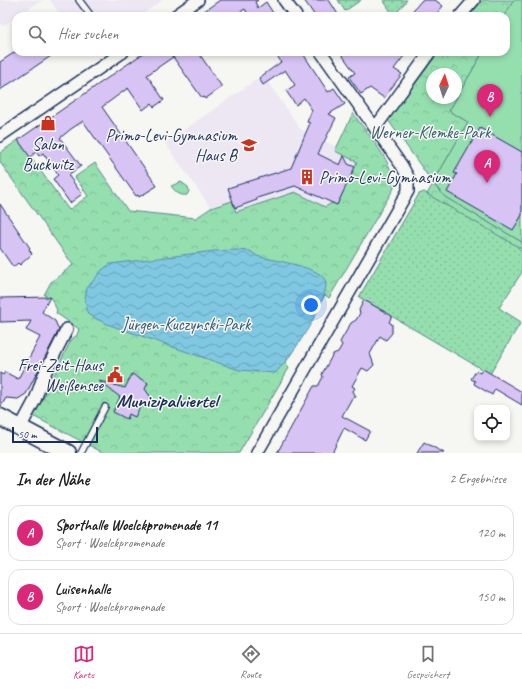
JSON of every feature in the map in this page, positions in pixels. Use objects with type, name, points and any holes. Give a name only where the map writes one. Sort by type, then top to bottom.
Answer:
[{"type":"street","points":[[181,12],[198,0]]},
{"type":"street","points":[[284,0],[293,12]]},
{"type":"street","points":[[464,12],[474,0]]},
{"type":"street","points":[[0,136],[116,56]]},
{"type":"street","points":[[257,453],[408,191],[408,177],[402,166],[324,56]]},
{"type":"street","points":[[375,128],[427,56]]},
{"type":"street","points":[[20,428],[36,400],[43,377],[67,329]]},
{"type":"street","points":[[0,417],[68,453]]},
{"type":"lane","points":[[79,0],[88,12]]},
{"type":"lane","points":[[81,453],[105,407]]},
{"type":"shaded area","points":[[0,0],[42,0],[24,12],[12,12],[12,20],[3,26],[0,23]]},
{"type":"shaded area","points":[[50,0],[163,0],[146,12],[58,12]]},
{"type":"shaded area","name":"Primo-Levi-Gymnasium Haus B","points":[[263,75],[301,130],[337,147],[335,151],[358,162],[337,205],[326,208],[295,193],[236,212],[232,201],[211,208],[165,143]]},
{"type":"green space","points":[[338,0],[361,0],[345,11]]},
{"type":"green space","points":[[383,0],[407,0],[397,12],[391,12]]},
{"type":"green space","points":[[483,0],[514,0],[506,12],[472,12]]},
{"type":"green space","points":[[514,0],[522,0],[522,242],[445,197],[433,183],[468,122],[449,111],[453,104],[462,104],[462,88],[481,56],[510,56],[510,12],[506,12]]},
{"type":"green space","name":"Werner-Klemke-Park","points":[[436,56],[481,56],[462,88],[462,68],[427,68]]},
{"type":"green space","name":"Werner-Klemke-Park","points":[[426,69],[426,104],[453,104],[449,111],[468,122],[433,183],[388,120]]},
{"type":"green space","name":"Jürgen-Kuczynski-Park","points":[[353,113],[386,159],[394,179],[394,188],[329,298],[325,295],[323,298],[285,364],[289,368],[239,453],[104,453],[33,416],[54,379],[53,377],[71,340],[77,335],[79,329],[56,313],[57,310],[51,298],[44,295],[51,282],[73,265],[0,162],[0,153],[18,140],[69,210],[88,196],[75,177],[95,163],[128,211],[196,218],[211,208],[232,201],[236,212],[295,192],[325,207],[332,203],[337,205],[357,162],[335,151]]},
{"type":"green space","points":[[181,182],[188,187],[189,191],[187,195],[178,193],[171,186]]},
{"type":"green space","name":"Werner-Klemke-Park","points":[[433,184],[445,197],[522,242],[522,249],[427,194]]},
{"type":"green space","points":[[424,192],[516,245],[522,252],[522,272],[499,308],[521,322],[490,374],[359,297],[419,194]]},
{"type":"water","points":[[214,251],[250,251],[257,256],[310,269],[322,276],[326,282],[320,305],[314,318],[298,345],[275,373],[239,370],[107,324],[89,315],[86,310],[85,298],[87,288],[102,270],[110,264]]},
{"type":"building","points":[[220,0],[258,0],[255,2],[258,8],[266,2],[272,12],[247,12],[245,9],[240,12],[203,12]]},
{"type":"building","points":[[304,0],[329,0],[336,12],[312,12]]},
{"type":"building","points":[[422,0],[435,0],[443,6],[438,12],[412,12]]},
{"type":"building","points":[[12,54],[12,56],[51,56],[0,90],[0,62]]},
{"type":"building","points":[[139,56],[201,56],[222,87],[205,99],[204,97],[202,98],[173,57],[147,75],[164,100],[154,107],[152,103],[143,110],[128,88],[102,107],[157,186],[139,197],[138,195],[136,196],[83,121],[60,138],[81,166],[68,175],[82,194],[70,203],[53,179],[58,175],[43,153],[39,156],[36,152],[30,157],[18,140]]},
{"type":"building","points":[[277,56],[305,56],[328,92],[334,88],[345,104],[329,114],[336,118],[318,154],[340,165],[344,156],[348,164],[355,167],[337,205],[295,186],[257,198],[257,200],[235,208],[228,188],[291,168],[310,123],[307,122],[312,110],[304,98],[296,105],[286,91],[295,85],[285,70],[263,85],[259,78],[281,62]]},
{"type":"building","points":[[343,56],[404,56],[394,69],[402,74],[384,98],[370,88],[361,94],[349,77],[355,73]]},
{"type":"building","points":[[480,128],[522,152],[522,215],[513,230],[447,192],[457,174],[454,173]]},
{"type":"building","points":[[0,204],[30,248],[29,249],[32,254],[20,265],[18,263],[13,267],[0,248]]},
{"type":"building","points":[[50,297],[42,312],[55,321],[59,330],[26,394],[18,399],[6,398],[0,408],[0,373],[3,375],[5,372],[18,379],[40,337],[26,330],[31,321],[0,322],[0,298]]},
{"type":"building","points":[[364,300],[392,316],[389,322],[392,324],[392,333],[386,340],[380,336],[370,354],[374,365],[368,371],[362,368],[352,386],[355,388],[353,391],[356,397],[352,398],[342,416],[370,431],[365,440],[344,428],[332,453],[277,453],[314,386],[318,386],[323,377],[322,374],[333,354],[338,352],[342,345],[340,342],[351,323],[356,320],[360,313],[359,310]]},
{"type":"building","points":[[483,369],[522,392],[522,405],[495,389],[492,395],[474,384],[475,381],[471,379],[476,371],[480,373]]},
{"type":"building","points":[[132,374],[148,383],[145,389],[150,396],[151,402],[146,406],[140,407],[135,417],[129,414],[127,419],[113,412],[120,397],[99,381],[125,388]]},
{"type":"building","points":[[424,442],[444,453],[417,453]]},
{"type":"place","name":"Luisenhalle","points":[[490,117]]},
{"type":"place","name":"Salon Buckwitz","points":[[48,123]]},
{"type":"place","name":"Primo-Levi-Gymnasium Haus B","points":[[249,145]]},
{"type":"place","name":"Primo-Levi-Gymnasium","points":[[307,177]]},
{"type":"place","name":"Sporthalle Woelckpromenade 11","points":[[487,183]]},
{"type":"place","name":"Frei-Zeit-Haus Weißensee","points":[[115,375]]},
{"type":"district","name":"Munizipalviertel","points":[[167,401]]}]
